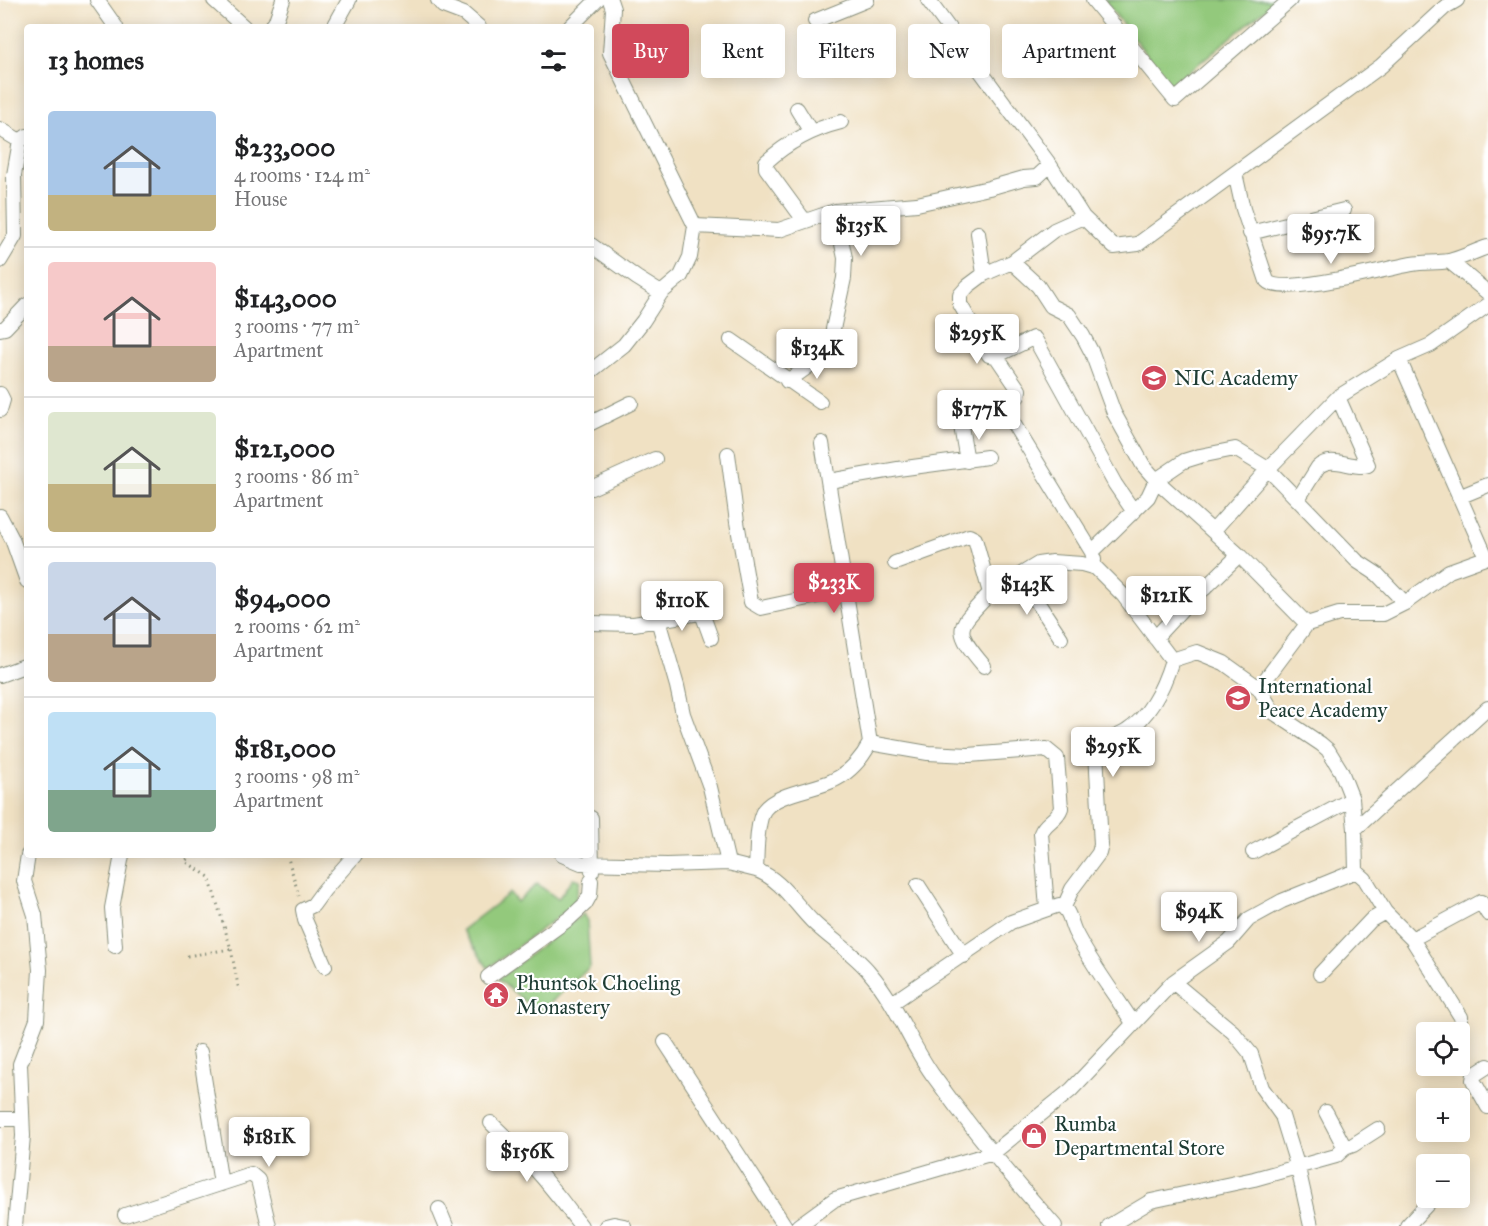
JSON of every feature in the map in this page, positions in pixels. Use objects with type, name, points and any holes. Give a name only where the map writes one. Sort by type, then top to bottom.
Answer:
[{"type":"street","points":[[97,0],[114,24]]},
{"type":"street","points":[[214,0],[241,24]]},
{"type":"street","points":[[273,24],[284,0]]},
{"type":"street","points":[[336,24],[349,0]]},
{"type":"street","points":[[438,0],[442,6],[464,14],[476,24]]},
{"type":"street","points":[[573,24],[597,0]]},
{"type":"street","points":[[594,369],[624,345],[661,293],[681,276],[690,257],[695,225],[610,53],[613,9],[610,0]]},
{"type":"street","points":[[814,21],[867,0]]},
{"type":"street","points":[[928,0],[1050,165],[1083,217],[1114,247],[1138,244],[1381,66],[1445,7],[1457,0]]},
{"type":"street","points":[[1093,0],[1175,100],[1290,0]]},
{"type":"street","points":[[797,109],[811,132]]},
{"type":"street","points":[[804,220],[765,164],[782,147],[820,128],[841,122]]},
{"type":"street","points":[[0,129],[24,139],[14,175],[15,236],[0,261]]},
{"type":"street","points":[[695,225],[779,230],[835,211],[917,204],[1036,177],[1050,165]]},
{"type":"street","points":[[1235,173],[1250,233],[1267,281],[1271,285],[1319,283],[1413,264],[1449,261],[1488,247]]},
{"type":"street","points":[[1250,233],[1344,210]]},
{"type":"street","points":[[787,381],[805,369],[824,352],[830,343],[844,278],[845,258],[835,211]]},
{"type":"street","points":[[1083,217],[1054,230],[1012,262],[984,274],[960,295],[960,304],[988,355],[996,356],[1035,339],[1115,484],[1134,512]]},
{"type":"street","points":[[978,233],[984,274]]},
{"type":"street","points":[[594,247],[661,293]]},
{"type":"street","points":[[1214,531],[1268,469],[1338,397],[1399,359],[1431,345],[1488,303],[1449,261]]},
{"type":"street","points":[[1012,262],[1038,286],[1051,306],[1069,315],[1083,336],[1092,353],[1114,413],[1143,465],[1156,480],[1239,555],[1307,624]]},
{"type":"street","points":[[0,329],[5,328],[24,308]]},
{"type":"street","points":[[731,340],[820,402]]},
{"type":"street","points":[[996,356],[1019,390],[1018,396],[1005,410],[1092,552],[1096,568]]},
{"type":"street","points":[[1259,688],[1307,624],[1340,614],[1383,614],[1405,603],[1449,571],[1487,557],[1399,359]]},
{"type":"street","points":[[0,394],[3,400],[0,410]]},
{"type":"street","points":[[1298,499],[1322,463],[1330,461],[1361,467],[1368,465],[1338,397]]},
{"type":"street","points":[[594,422],[631,403]]},
{"type":"street","points":[[961,426],[967,461]]},
{"type":"street","points":[[756,870],[759,827],[765,810],[783,797],[832,781],[861,759],[870,743],[822,444]]},
{"type":"street","points":[[1092,552],[1148,497],[1156,480],[1184,461],[1235,449],[1268,469],[1320,525],[1357,561],[1377,574],[1405,603]]},
{"type":"street","points":[[728,454],[737,522],[752,602],[761,608],[846,590]]},
{"type":"street","points":[[829,481],[987,457]]},
{"type":"street","points":[[594,487],[655,459]]},
{"type":"street","points":[[1459,496],[1488,485]]},
{"type":"street","points":[[0,516],[12,539],[24,573]]},
{"type":"street","points":[[895,563],[969,536],[975,539],[990,593]]},
{"type":"street","points":[[0,547],[12,539]]},
{"type":"street","points":[[1155,638],[1194,596],[1239,555]]},
{"type":"street","points":[[984,666],[962,637],[965,619],[990,593],[1038,564],[1052,562],[1082,564],[1096,568],[1123,595],[1172,660]]},
{"type":"street","points":[[1020,576],[1061,638]]},
{"type":"street","points":[[594,623],[634,624],[699,613],[703,616],[711,638]]},
{"type":"street","points":[[658,620],[677,686],[682,714],[711,787],[728,863]]},
{"type":"street","points":[[1172,660],[1197,652],[1224,663],[1259,688],[1273,712],[1328,750],[1348,785],[1352,799],[1356,871],[1365,879],[1385,912],[1413,939],[1461,1017]]},
{"type":"street","points":[[1133,1023],[1074,931],[1064,907],[1072,889],[1099,853],[1101,845],[1096,751],[1104,741],[1127,731],[1143,716],[1166,682],[1172,660]]},
{"type":"street","points":[[0,675],[24,666]]},
{"type":"street","points":[[1355,829],[1488,708]]},
{"type":"street","points":[[870,743],[928,753],[969,755],[1046,749],[1052,753],[1057,758],[1061,808],[1059,815],[1043,826],[1041,833],[1047,908]]},
{"type":"street","points":[[1253,852],[1352,799]]},
{"type":"street","points":[[15,1226],[23,1136],[21,1064],[37,1020],[40,970],[35,915],[24,881],[28,858]]},
{"type":"street","points":[[115,946],[112,908],[121,858]]},
{"type":"street","points":[[325,966],[303,910],[313,905],[352,858]]},
{"type":"street","points":[[569,858],[592,872],[667,865],[728,863],[767,873],[812,921],[869,971],[892,1003],[930,1072],[993,1153],[1055,1226]]},
{"type":"street","points":[[488,977],[570,918],[585,904],[590,895],[592,858]]},
{"type":"street","points":[[798,1226],[835,1199],[993,1153],[1071,1090],[1173,982],[1229,942],[1249,919],[1282,901],[1356,871]]},
{"type":"street","points":[[918,885],[964,956]]},
{"type":"street","points":[[892,1003],[1011,922],[1047,908],[1059,905],[1064,907]]},
{"type":"street","points":[[1413,939],[1486,905]]},
{"type":"street","points":[[1320,974],[1371,920],[1385,912]]},
{"type":"street","points":[[1173,982],[1233,1032],[1251,1054],[1262,1088],[1282,1116],[1298,1168],[1311,1226]]},
{"type":"street","points":[[665,1042],[785,1226]]},
{"type":"street","points":[[200,1052],[221,1184]]},
{"type":"street","points":[[1488,1066],[1474,1075],[1473,1080],[1488,1107]]},
{"type":"street","points":[[1326,1112],[1345,1148]]},
{"type":"street","points":[[0,1119],[22,1119]]},
{"type":"street","points":[[491,1123],[516,1146],[556,1191],[581,1226]]},
{"type":"street","points":[[1109,1226],[1150,1201],[1254,1179],[1336,1156],[1345,1148],[1378,1129]]},
{"type":"street","points":[[125,1215],[251,1174],[258,1180],[269,1226]]},
{"type":"street","points":[[1407,1226],[1424,1208]]},
{"type":"street","points":[[439,1209],[446,1226]]},
{"type":"street","points":[[606,1226],[614,1224],[624,1226]]},
{"type":"path","points":[[188,858],[185,861],[209,877],[231,950],[239,991]]},
{"type":"path","points":[[288,858],[303,910]]},
{"type":"path","points":[[187,956],[231,950]]},
{"type":"green space","points":[[1104,0],[1277,0],[1171,86],[1138,44],[1138,24],[1123,24]]},
{"type":"green space","points":[[573,878],[580,880],[575,902],[570,908],[488,968],[462,930],[510,893],[517,902],[537,884],[558,899]]},
{"type":"green space","points":[[583,914],[587,920],[590,967],[539,1013],[498,979]]},
{"type":"place","name":"NIC Academy","points":[[1154,378]]},
{"type":"place","name":"International Peace Academy","points":[[1238,698]]},
{"type":"place","name":"Phuntsok Choeling Monastery","points":[[496,995]]},
{"type":"place","name":"Rumba Departmental Store","points":[[1034,1136]]}]
